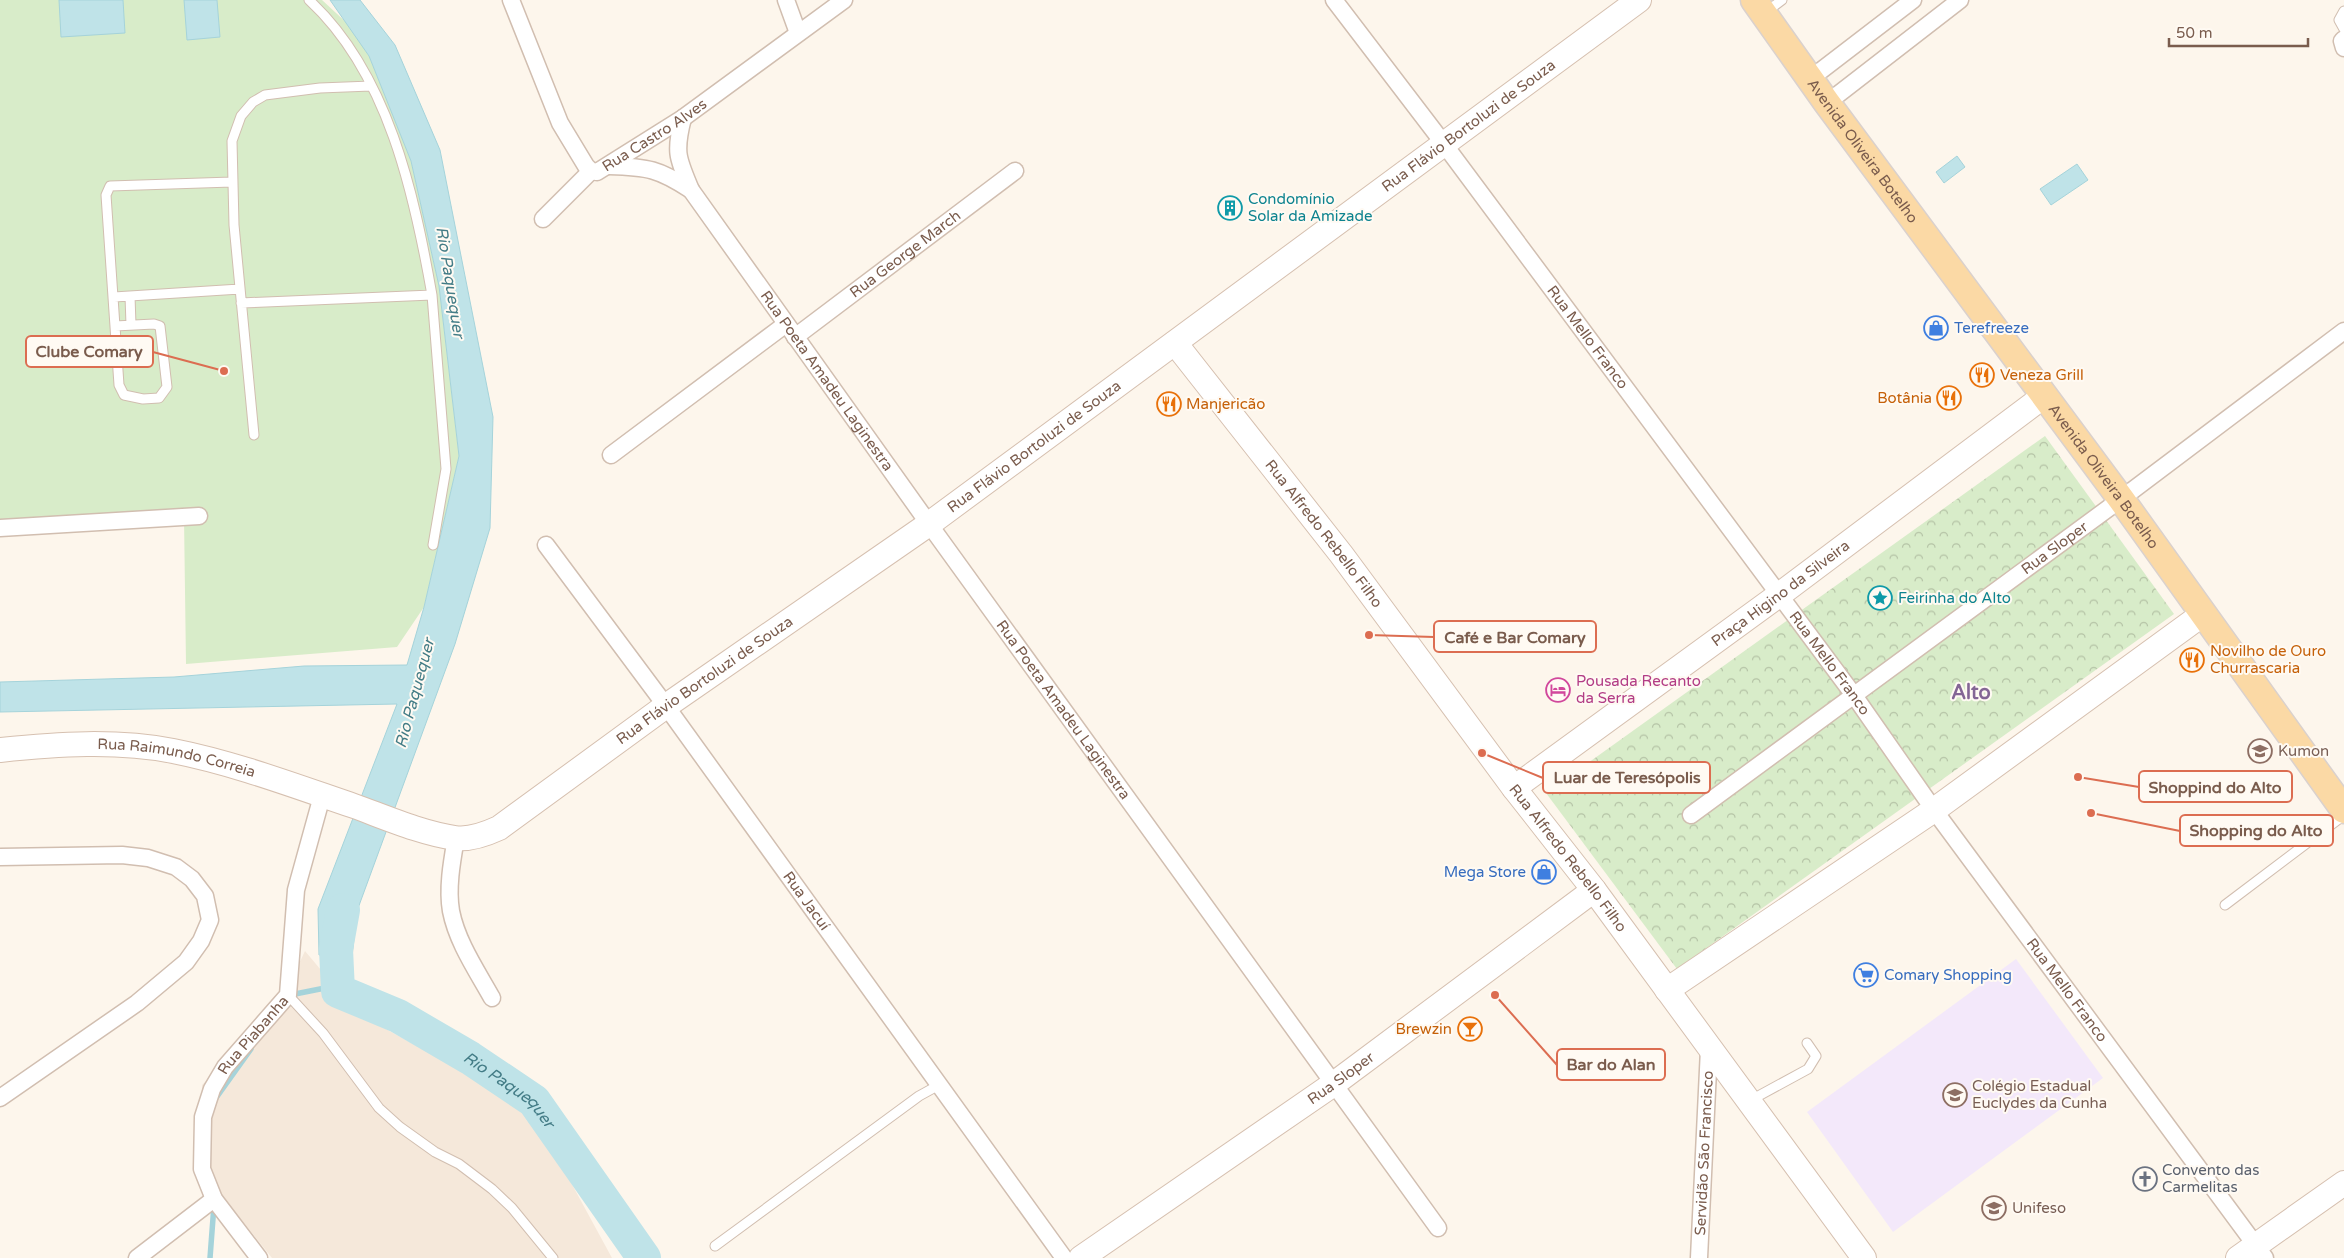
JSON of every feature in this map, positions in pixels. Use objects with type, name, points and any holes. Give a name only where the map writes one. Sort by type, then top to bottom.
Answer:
[{"type":"main road","name":"Avenida Oliveira Botelho","points":[[1767,5],[1827,103],[2121,499],[2344,810]]},
{"type":"street","name":"Rua Castro Alves","points":[[511,0],[560,123],[591,171],[597,172],[610,166],[683,118],[844,0]]},
{"type":"street","points":[[786,0],[798,32]]},
{"type":"street","name":"Rua Mello Franco","points":[[1334,0],[1444,144],[1853,694],[1934,810],[2253,1254]]},
{"type":"street","name":"Rua Flávio Bortoluzi de Souza","points":[[347,804],[408,826],[456,838],[474,837],[499,828],[666,706],[929,524],[1639,0]]},
{"type":"street","points":[[1810,78],[1913,0]]},
{"type":"street","points":[[1827,103],[1960,0]]},
{"type":"street","points":[[2344,39],[2342,41],[2344,48]]},
{"type":"street","name":"Rua Poeta Amadeu Laginestra","points":[[683,118],[676,145],[679,161],[692,190],[929,524],[1438,1228]]},
{"type":"street","name":"Rua Poeta Amadeu Laginestra","points":[[610,166],[640,167],[661,172],[692,190]]},
{"type":"street","points":[[543,219],[591,171]]},
{"type":"street","name":"Rua George March","points":[[611,454],[791,330],[1015,171]]},
{"type":"street","name":"Rua Sloper","points":[[1691,815],[1853,694],[2121,499],[2344,331]]},
{"type":"street","name":"Rua Alfredo Rebello Filho","points":[[1174,343],[1341,554],[1514,788],[1594,890],[1864,1258]]},
{"type":"street","name":"Praça Higino da Silveira","points":[[1514,788],[1779,595],[2044,396]]},
{"type":"street","points":[[0,528],[199,516]]},
{"type":"street","name":"Rua Jacuí","points":[[546,545],[666,706],[1064,1258]]},
{"type":"street","points":[[1667,990],[1934,810],[2203,614]]},
{"type":"street","name":"Rua Raimundo Correia","points":[[0,750],[75,744],[142,746],[213,761],[347,804]]},
{"type":"street","name":"Rua Piabanha","points":[[259,1258],[214,1199],[202,1169],[203,1117],[212,1089],[230,1061],[288,995],[296,890],[322,796]]},
{"type":"street","points":[[456,838],[451,866],[451,910],[468,955],[492,998]]},
{"type":"street","points":[[0,857],[122,855],[148,858],[176,868],[192,879],[205,896],[210,920],[201,941],[179,968],[137,1003],[0,1098]]},
{"type":"street","name":"Rua Sloper","points":[[1082,1258],[1335,1083],[1594,890]]},
{"type":"street","name":"Servidão São Francisco","points":[[1699,1258],[1709,1049]]},
{"type":"street","points":[[2253,1254],[2344,1183]]},
{"type":"street","points":[[137,1258],[214,1199]]},
{"type":"lane","points":[[309,0],[330,20],[358,57],[409,185],[432,296],[446,469],[433,545]]},
{"type":"lane","points":[[2344,11],[2339,20],[2344,29]]},
{"type":"lane","points":[[254,436],[241,303],[232,182],[232,141],[241,116],[253,102],[265,95],[320,88],[371,86]]},
{"type":"lane","points":[[116,326],[154,324],[160,326],[168,387],[159,398],[136,398],[124,395],[120,390],[106,195],[110,186],[232,182]]},
{"type":"lane","points":[[114,297],[240,289]]},
{"type":"lane","points":[[130,296],[131,325]]},
{"type":"lane","points":[[241,303],[432,296]]},
{"type":"lane","points":[[2225,905],[2344,815]]},
{"type":"lane","points":[[288,995],[323,1033],[379,1108],[400,1127],[436,1152],[459,1164],[492,1189],[553,1258]]},
{"type":"lane","points":[[1748,1102],[1808,1069],[1816,1056],[1807,1043]]},
{"type":"lane","points":[[715,1246],[919,1096],[939,1085]]},
{"type":"shaded area","points":[[305,951],[357,1013],[531,1109],[612,1258],[272,1258],[207,1177],[202,1085],[277,1011]]},
{"type":"shaded area","name":"Colégio Estadual Euclydes da Cunha","points":[[2016,959],[2103,1078],[1893,1232],[1807,1112]]},
{"type":"green space","points":[[0,0],[322,0],[349,25],[369,56],[411,161],[439,286],[459,456],[424,607],[397,647],[186,664],[184,518],[0,528]]},
{"type":"green space","points":[[2045,436],[2174,614],[1677,969],[1546,793]]},
{"type":"water","points":[[59,0],[123,0],[125,33],[61,37]]},
{"type":"water","points":[[184,0],[217,0],[220,37],[187,40]]},
{"type":"water","points":[[330,0],[360,0],[395,45],[440,150],[493,417],[490,528],[455,644],[357,911],[352,957],[319,955],[318,909],[397,704],[0,712],[0,682],[174,677],[304,666],[407,665],[424,607],[459,456],[439,286],[411,161],[369,56]]},
{"type":"water","points":[[1957,156],[1965,167],[1944,183],[1936,172]]},
{"type":"water","points":[[2077,164],[2088,180],[2051,205],[2040,189]]},
{"type":"waterway","name":"Rio Paquequer","points":[[343,910],[336,949],[338,991],[398,1016],[470,1058],[534,1101],[644,1258]]},
{"type":"waterway","points":[[290,995],[325,988],[338,991]]},
{"type":"waterway","points":[[216,1098],[251,1049]]},
{"type":"waterway","points":[[210,1258],[214,1205]]},
{"type":"place","name":"Condomínio Solar da Amizade","points":[[1230,208]]},
{"type":"place","name":"Terefreeze","points":[[1936,328]]},
{"type":"place","name":"Clube Comary","points":[[224,371]]},
{"type":"place","name":"Veneza Grill","points":[[1982,375]]},
{"type":"place","name":"Botânia","points":[[1949,398]]},
{"type":"place","name":"Manjericão","points":[[1169,404]]},
{"type":"place","name":"Feirinha do Alto","points":[[1880,598]]},
{"type":"place","name":"Café e Bar Comary","points":[[1369,635]]},
{"type":"place","name":"Novilho de Ouro Churrascaria","points":[[2192,660]]},
{"type":"place","name":"Pousada Recanto da Serra","points":[[1558,690]]},
{"type":"place","name":"Kumon","points":[[2260,751]]},
{"type":"place","name":"Luar de Teresópolis","points":[[1482,753]]},
{"type":"place","name":"Shoppind do Alto","points":[[2078,777]]},
{"type":"place","name":"Shopping do Alto","points":[[2091,813]]},
{"type":"place","name":"Mega Store","points":[[1544,872]]},
{"type":"place","name":"Comary Shopping","points":[[1866,975]]},
{"type":"place","name":"Bar do Alan","points":[[1495,995]]},
{"type":"place","name":"Brewzin","points":[[1470,1029]]},
{"type":"place","name":"Colégio Estadual Euclydes da Cunha","points":[[1955,1095]]},
{"type":"place","name":"Convento das Carmelitas","points":[[2145,1179]]},
{"type":"place","name":"Unifeso","points":[[1994,1208]]},
{"type":"district","name":"Alto","points":[[1971,692]]}]
